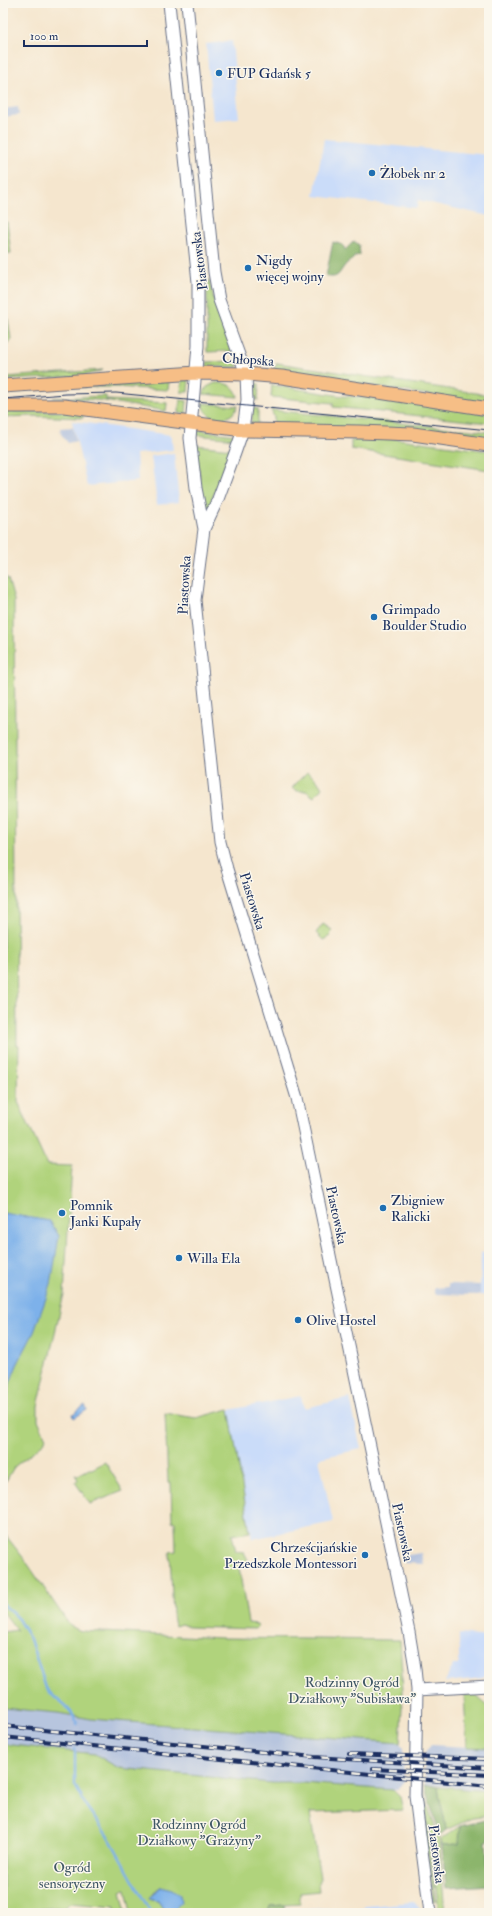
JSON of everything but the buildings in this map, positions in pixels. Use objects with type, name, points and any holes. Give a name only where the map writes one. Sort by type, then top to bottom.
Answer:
[{"type":"main road","name":"Chłopska","points":[[3,386],[196,373],[246,374],[282,377],[489,409]]},
{"type":"main road","points":[[3,406],[64,406],[103,410],[191,424],[243,430],[414,434],[489,446]]},
{"type":"street","name":"Piastowska","points":[[169,3],[198,282],[200,322],[190,438],[196,488],[204,529]]},
{"type":"street","name":"Piastowska","points":[[187,3],[214,272],[223,314],[246,374],[247,406],[243,430],[218,499],[204,529],[196,586],[196,610],[220,842],[297,1098],[407,1625],[415,1668],[417,1690],[415,1796],[430,1913]]},
{"type":"street","points":[[417,1690],[489,1686]]},
{"type":"shaded area","points":[[232,41],[239,118],[213,120],[206,44]]},
{"type":"shaded area","points":[[18,107],[19,115],[3,117],[3,109]]},
{"type":"shaded area","name":"Żłobek nr 2","points":[[324,139],[489,155],[489,216],[418,200],[417,208],[314,196]]},
{"type":"shaded area","points":[[3,280],[8,319],[3,320]]},
{"type":"shaded area","points":[[72,421],[171,435],[173,450],[136,454],[138,481],[87,486]]},
{"type":"shaded area","points":[[73,427],[76,441],[68,443],[61,434],[60,428]]},
{"type":"shaded area","points":[[174,453],[179,502],[157,505],[151,456]]},
{"type":"shaded area","points":[[486,1242],[489,1242],[489,1296],[480,1295],[481,1252],[487,1252]]},
{"type":"shaded area","points":[[448,1284],[480,1285],[480,1295],[434,1294],[434,1288],[448,1287]]},
{"type":"shaded area","points":[[301,1396],[304,1408],[350,1398],[361,1449],[319,1458],[333,1522],[252,1539],[229,1410]]},
{"type":"shaded area","points":[[421,1553],[423,1564],[404,1563],[402,1556]]},
{"type":"shaded area","points":[[459,1634],[489,1637],[487,1674],[483,1678],[445,1682],[453,1665],[459,1665]]},
{"type":"shaded area","points":[[3,1708],[58,1713],[91,1719],[400,1743],[403,1748],[404,1782],[398,1790],[393,1790],[303,1783],[271,1783],[118,1768],[95,1754],[3,1744]]},
{"type":"shaded area","points":[[431,1745],[489,1748],[489,1794],[488,1791],[425,1784],[425,1753]]},
{"type":"shaded area","points":[[414,1902],[422,1913],[358,1913],[365,1906]]},
{"type":"shaded area","points":[[328,1908],[333,1913],[285,1913],[285,1911]]},
{"type":"green space","points":[[7,222],[11,253],[3,254],[3,223]]},
{"type":"green space","points":[[354,241],[359,245],[360,255],[355,256],[336,276],[326,276],[333,242],[343,245],[345,250]]},
{"type":"green space","points":[[209,279],[218,316],[232,351],[207,352],[207,285]]},
{"type":"green space","points":[[8,319],[11,339],[3,349],[3,320]]},
{"type":"green space","points":[[236,361],[238,367],[207,367],[207,362]]},
{"type":"green space","points":[[277,363],[489,395],[489,404],[273,371]]},
{"type":"green space","points":[[103,370],[83,376],[8,380],[7,377]]},
{"type":"green space","points":[[182,380],[189,380],[188,392],[181,392]]},
{"type":"green space","points":[[169,381],[168,390],[117,387],[80,387]]},
{"type":"green space","points":[[215,383],[223,383],[233,387],[238,397],[203,394],[207,387]]},
{"type":"green space","points":[[251,383],[259,384],[258,400],[253,399]]},
{"type":"green space","points":[[272,385],[342,396],[384,398],[489,414],[489,423],[333,407],[333,403],[271,397]]},
{"type":"green space","points":[[106,396],[106,400],[167,403],[166,411],[99,400],[53,398]]},
{"type":"green space","points":[[180,400],[187,401],[186,414],[179,413]]},
{"type":"green space","points":[[202,403],[238,406],[235,412],[230,416],[218,418],[208,414]]},
{"type":"green space","points":[[253,408],[258,409],[258,425],[251,425]]},
{"type":"green space","points":[[271,410],[489,432],[489,440],[274,426],[274,417]]},
{"type":"green space","points":[[3,411],[83,412],[83,418],[32,416],[3,417]]},
{"type":"green space","points":[[197,430],[235,435],[234,439],[197,435]]},
{"type":"green space","points":[[383,437],[489,451],[489,470],[351,449],[351,441]]},
{"type":"green space","points":[[196,445],[231,449],[205,518],[197,455]]},
{"type":"green space","points":[[3,574],[8,579],[14,600],[17,1045],[19,1045],[18,1102],[47,1165],[72,1166],[64,1294],[38,1406],[38,1420],[46,1438],[45,1442],[14,1467],[6,1481],[3,1482]]},
{"type":"green space","points":[[307,772],[316,779],[322,788],[314,797],[306,791],[297,791],[292,788]]},
{"type":"green space","points":[[323,924],[332,930],[330,936],[323,940],[316,933]]},
{"type":"green space","points":[[229,1409],[250,1532],[232,1535],[236,1551],[244,1552],[248,1560],[246,1565],[239,1567],[248,1623],[257,1624],[258,1627],[255,1629],[189,1627],[181,1624],[175,1626],[173,1616],[170,1552],[176,1551],[175,1522],[172,1521],[171,1483],[168,1482],[165,1413],[196,1418]]},
{"type":"green space","points":[[105,1462],[123,1491],[90,1504],[75,1482],[78,1480],[75,1474],[78,1475]]},
{"type":"green space","name":"Rodzinny Ogród Działkowy \"Subisława\"","points":[[3,1532],[25,1560],[70,1626],[81,1631],[222,1638],[400,1640],[403,1691],[400,1743],[91,1719],[58,1713],[3,1708],[3,1632],[17,1630],[3,1612]]},
{"type":"green space","points":[[464,1695],[475,1695],[489,1707],[489,1748],[467,1747]]},
{"type":"green space","points":[[3,1744],[95,1754],[118,1768],[271,1783],[303,1783],[393,1790],[400,1797],[403,1810],[310,1813],[320,1878],[318,1883],[319,1891],[300,1893],[300,1904],[270,1906],[268,1913],[175,1913],[176,1907],[157,1888],[150,1897],[152,1900],[158,1901],[166,1913],[131,1913],[126,1889],[121,1890],[126,1913],[115,1913],[115,1907],[69,1903],[66,1907],[3,1913]]},
{"type":"green space","points":[[419,1783],[421,1783],[435,1900],[433,1902],[420,1804]]},
{"type":"green space","points":[[425,1784],[438,1787],[446,1830],[440,1835],[427,1795]]},
{"type":"green space","points":[[438,1787],[488,1791],[489,1816],[472,1818],[446,1830]]},
{"type":"green space","points":[[424,1796],[439,1838],[445,1913],[439,1912]]},
{"type":"green space","points":[[489,1819],[489,1841],[486,1841],[489,1885],[446,1888],[442,1845],[459,1844],[460,1826]]},
{"type":"green space","points":[[460,1826],[459,1844],[442,1845],[441,1839]]},
{"type":"green space","points":[[284,1905],[285,1913],[268,1913],[270,1906]]},
{"type":"water","points":[[3,1213],[50,1221],[59,1236],[51,1284],[34,1332],[17,1365],[10,1383],[3,1423]]},
{"type":"water","points":[[85,1405],[87,1410],[74,1418],[73,1414]]},
{"type":"water","points":[[160,1886],[172,1889],[180,1895],[181,1903],[176,1907],[175,1913],[166,1913],[158,1901],[149,1899]]},
{"type":"waterway","points":[[3,1604],[18,1619],[30,1639],[46,1688],[68,1708],[77,1724]]},
{"type":"waterway","points":[[75,1749],[75,1785],[86,1806],[111,1841],[151,1913]]},
{"type":"tram line","points":[[3,399],[66,394],[116,393],[489,430]]},
{"type":"railway","points":[[3,1726],[314,1757],[489,1768]]},
{"type":"railway","points":[[3,1737],[489,1786]]},
{"type":"railway","points":[[349,1754],[489,1759]]},
{"type":"railway","points":[[373,1769],[489,1775]]},
{"type":"place","name":"FUP Gdańsk 5","points":[[219,73]]},
{"type":"place","name":"Żłobek nr 2","points":[[372,173]]},
{"type":"place","name":"Nigdy więcej wojny","points":[[248,268]]},
{"type":"place","name":"Grimpado Boulder Studio","points":[[374,617]]},
{"type":"place","name":"Zbigniew Ralicki","points":[[383,1208]]},
{"type":"place","name":"Pomnik Janki Kupały","points":[[62,1213]]},
{"type":"place","name":"Willa Ela","points":[[179,1258]]},
{"type":"place","name":"Olive Hostel","points":[[298,1320]]},
{"type":"place","name":"Chrześcijańskie Przedszkole Montessori","points":[[365,1555]]},
{"type":"park label","name":"Rodzinny Ogród Działkowy \"Grażyny\"","points":[[199,1832]]},
{"type":"park label","name":"Ogród sensoryczny","points":[[72,1876]]}]
